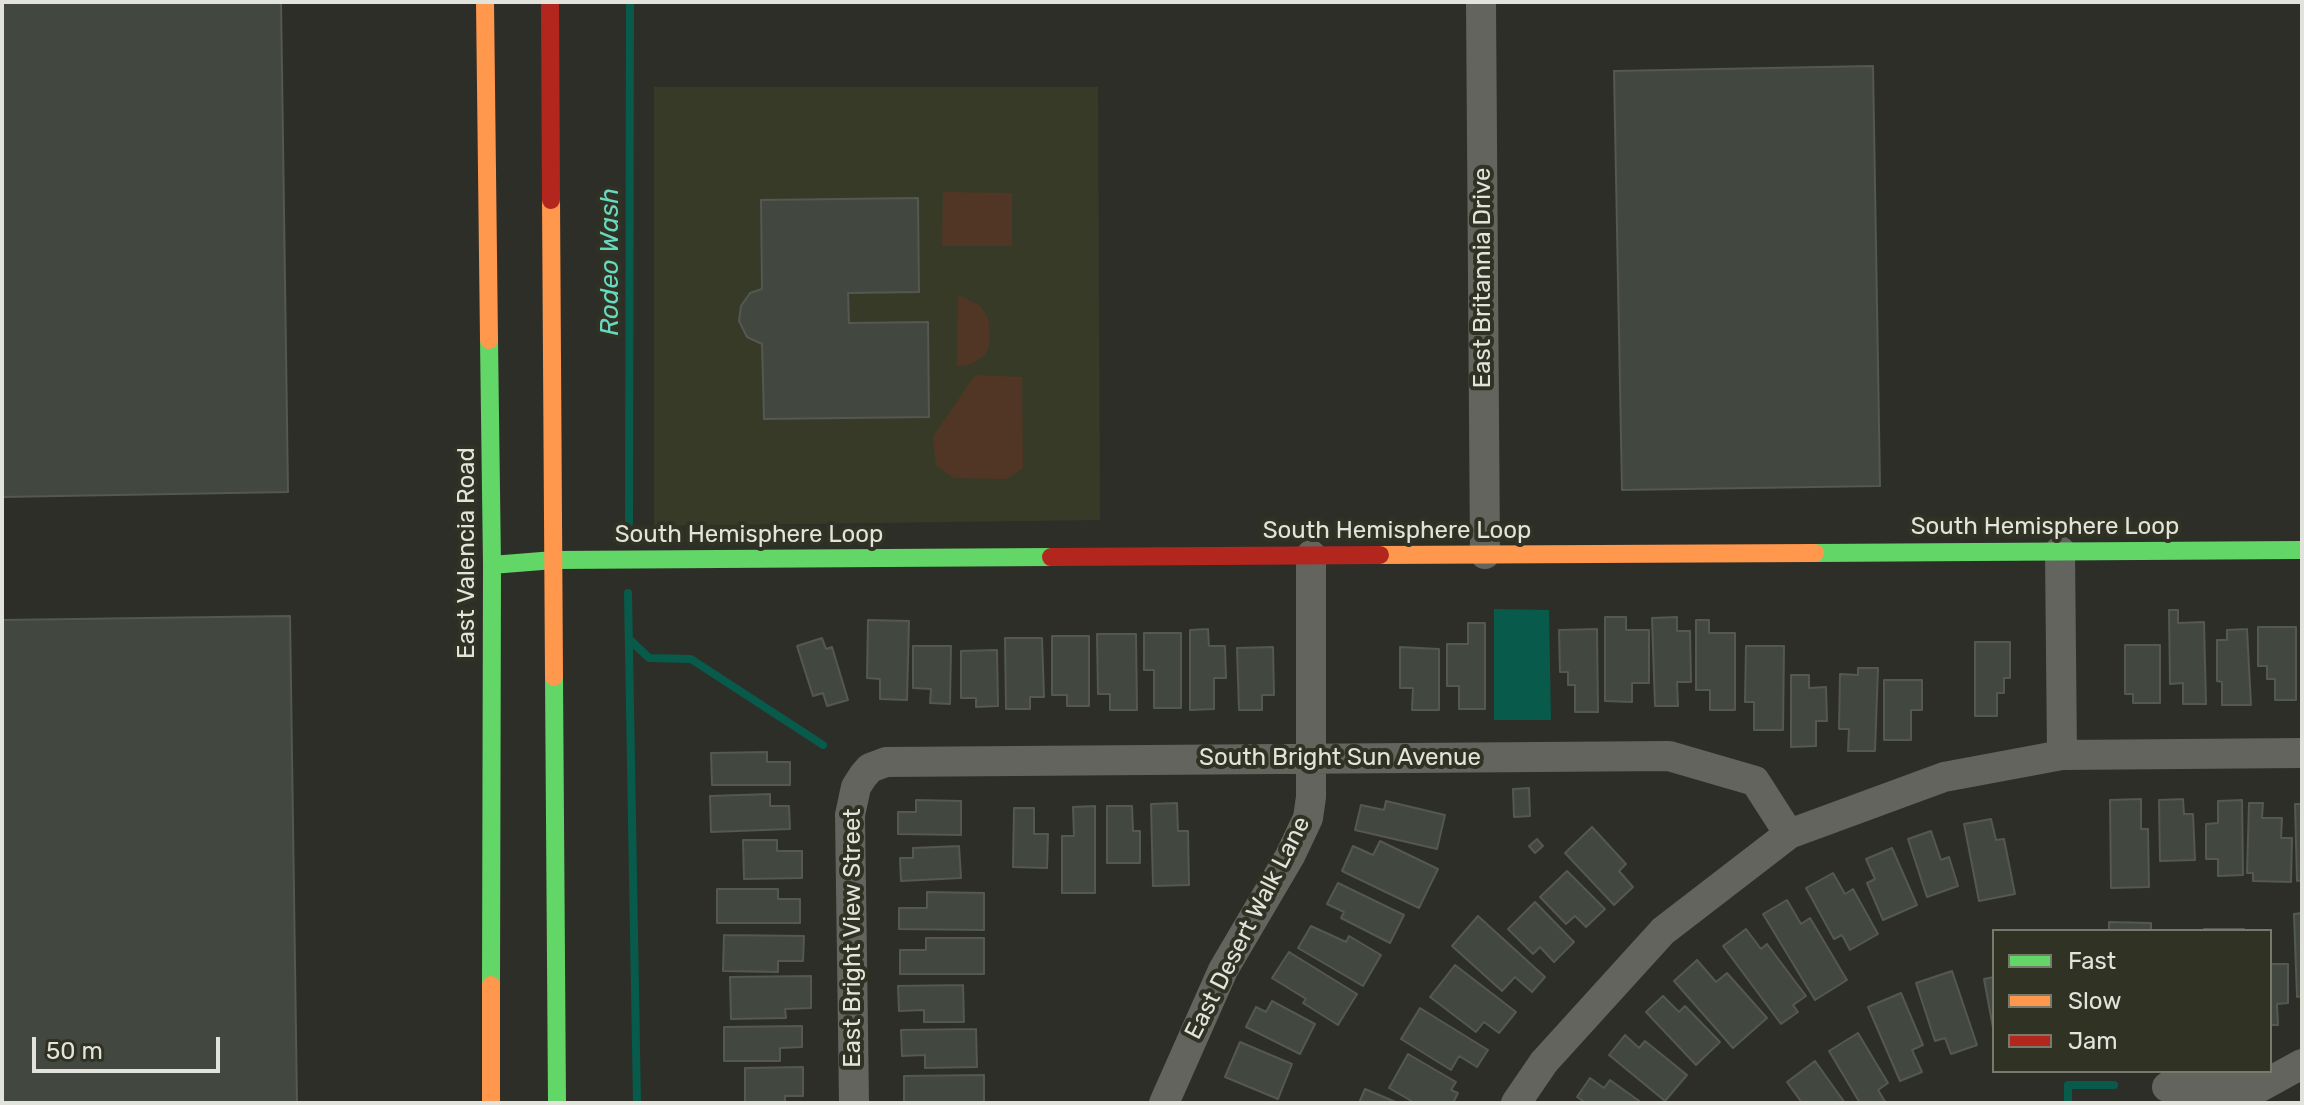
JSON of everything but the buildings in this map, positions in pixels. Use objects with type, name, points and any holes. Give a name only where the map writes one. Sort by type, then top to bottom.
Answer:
[{"type":"main road","name":"East Valencia Road","points":[[485,2],[492,565],[491,1103]]},
{"type":"main road","points":[[550,2],[557,1103]]},
{"type":"main road","name":"South Hemisphere Loop","points":[[492,565],[554,560],[2302,550]]},
{"type":"street","name":"East Britannia Drive","points":[[1481,2],[1485,554]]},
{"type":"street","points":[[2060,551],[2062,755]]},
{"type":"street","name":"East Desert Walk Lane","points":[[1171,1101],[1223,970],[1290,856],[1308,818],[1311,555]]},
{"type":"street","points":[[1516,1103],[1544,1062],[1663,931],[1789,834],[1944,777],[2062,755],[2302,753]]},
{"type":"street","name":"South Bright Sun Avenue","points":[[856,771],[901,761],[1669,756],[1755,781],[1789,834]]},
{"type":"street","name":"East Bright View Street","points":[[854,1103],[850,815],[856,771]]},
{"type":"street","points":[[2167,1087],[2260,1087],[2302,1064]]},
{"type":"shaded area","points":[[654,87],[1098,87],[1100,520],[654,526]]},
{"type":"shaded area","points":[[943,192],[1012,193],[1012,246],[942,246]]},
{"type":"shaded area","points":[[958,295],[979,305],[988,318],[990,333],[985,355],[971,364],[957,366]]},
{"type":"shaded area","points":[[975,375],[1022,377],[1023,468],[1007,479],[954,478],[936,465],[933,437]]},
{"type":"shaded area","points":[[1494,609],[1549,610],[1551,720],[1494,720]]},
{"type":"waterway","name":"Rodeo Wash","points":[[629,523],[630,2]]},
{"type":"waterway","points":[[628,593],[637,1103]]},
{"type":"waterway","points":[[629,639],[649,658],[691,659],[823,745]]},
{"type":"waterway","points":[[2068,1103],[2068,1085],[2114,1085]]},
{"type":"traffic: fast","points":[[489,340],[491,985]]},
{"type":"traffic: fast","points":[[1815,553],[2302,550]]},
{"type":"traffic: fast","points":[[492,565],[554,560],[1051,557]]},
{"type":"traffic: fast","points":[[554,677],[557,1103]]},
{"type":"traffic: slow","points":[[485,2],[489,340]]},
{"type":"traffic: slow","points":[[551,200],[554,677]]},
{"type":"traffic: slow","points":[[1380,555],[1815,553]]},
{"type":"traffic: slow","points":[[491,985],[491,1103]]},
{"type":"traffic: jam","points":[[550,2],[551,200]]},
{"type":"traffic: jam","points":[[1051,557],[1380,555]]}]
